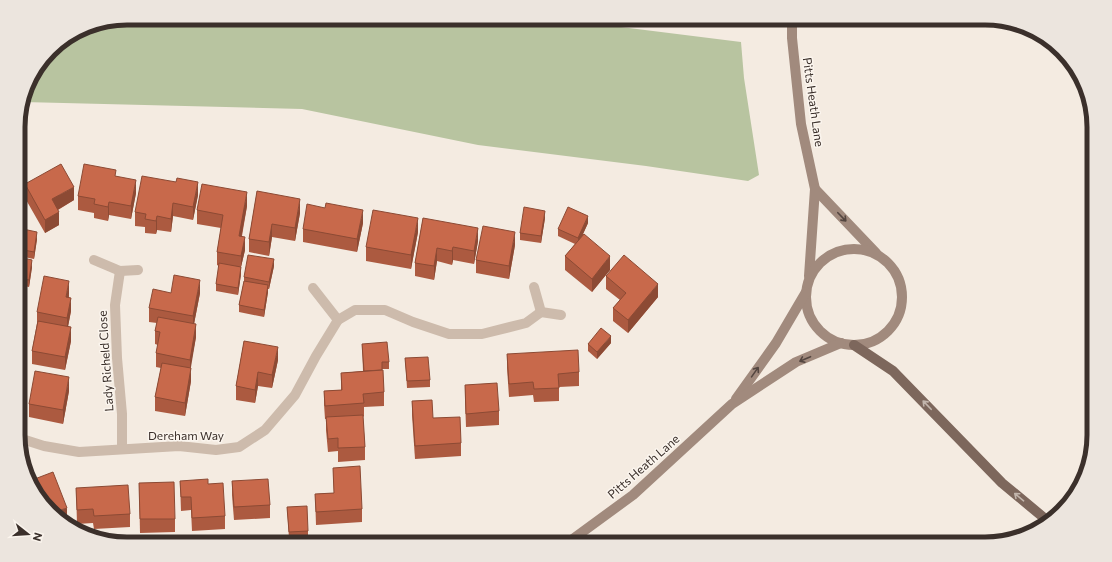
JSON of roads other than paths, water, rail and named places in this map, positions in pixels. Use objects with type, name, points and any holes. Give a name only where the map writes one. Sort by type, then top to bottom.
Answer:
[{"type":"main road","points":[[854,345],[893,371],[1002,483],[1044,518]]},
{"type":"street","name":"Pitts Heath Lane","points":[[792,25],[801,124],[815,189],[808,280]]},
{"type":"street","points":[[815,189],[890,266],[899,279],[902,294],[900,309],[894,323],[883,335],[870,342],[854,345],[841,343],[829,338],[818,329],[811,318],[806,305],[808,280],[815,268],[825,258],[838,251],[852,248],[866,250],[879,256]]},
{"type":"street","points":[[94,260],[120,271],[138,270]]},
{"type":"street","name":"Lady Richeld Close","points":[[120,271],[115,305],[117,358],[122,414],[122,449]]},
{"type":"street","points":[[534,287],[540,312],[561,315]]},
{"type":"street","points":[[313,288],[338,320]]},
{"type":"street","name":"Pitts Heath Lane","points":[[732,404],[776,343],[806,292]]},
{"type":"street","name":"Dereham Way","points":[[25,440],[44,446],[79,452],[179,446],[216,450],[239,447],[265,430],[295,395],[338,320],[355,310],[385,310],[413,322],[449,334],[482,334],[526,323],[540,312]]},
{"type":"street","name":"Pitts Heath Lane","points":[[576,537],[633,495],[732,404],[796,362],[841,343]]}]
